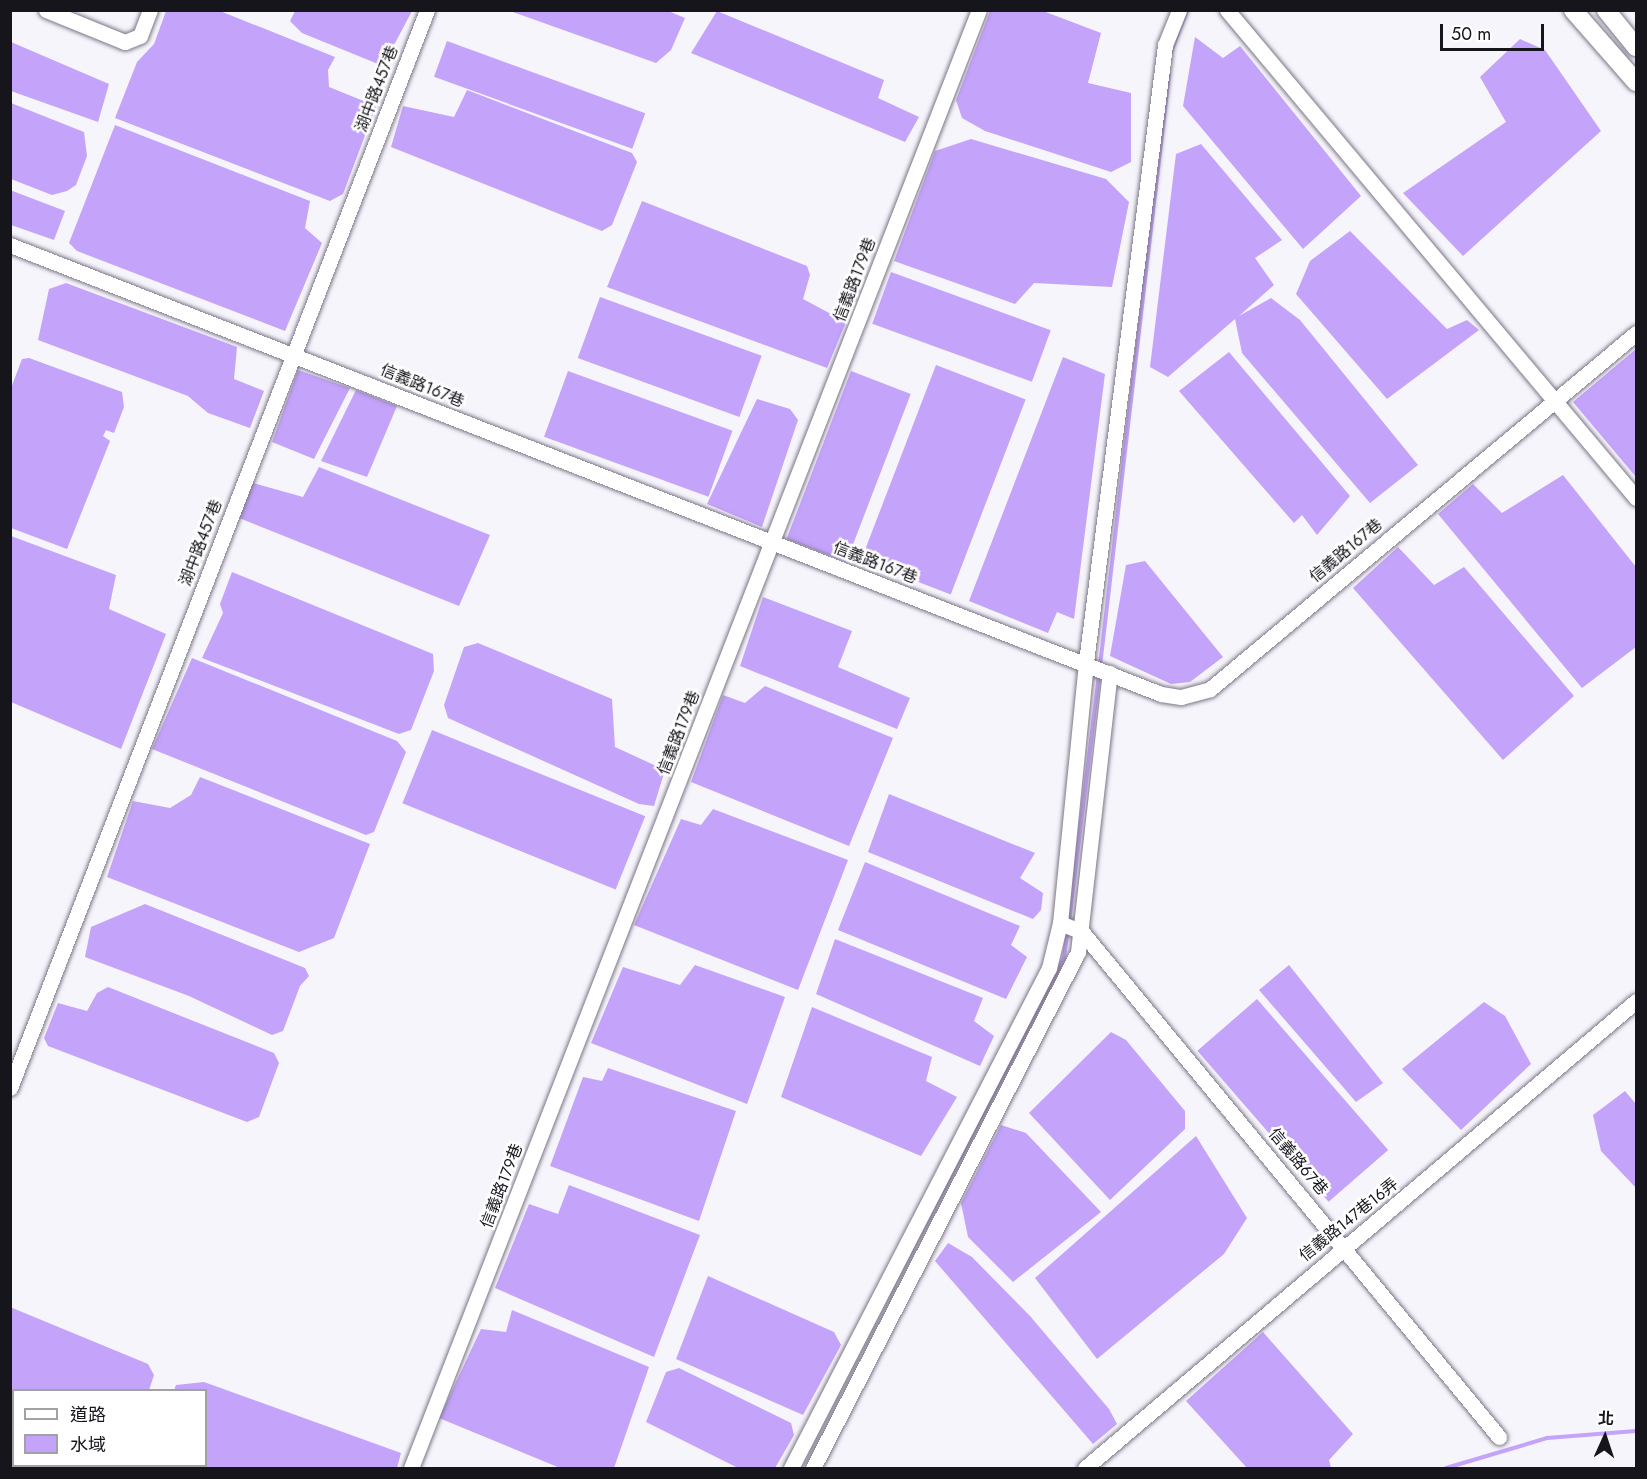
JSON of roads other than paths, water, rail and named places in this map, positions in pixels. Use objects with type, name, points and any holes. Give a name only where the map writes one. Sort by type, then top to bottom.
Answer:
[{"type":"main road","points":[[1573,10],[1636,82]]},
{"type":"main road","points":[[1606,10],[1636,47]]},
{"type":"street","points":[[46,10],[125,42],[140,36],[150,10]]},
{"type":"street","name":"湖中路457巷","points":[[10,1088],[427,10]]},
{"type":"street","name":"信義路179巷","points":[[411,1468],[979,10]]},
{"type":"street","points":[[791,1468],[1049,968],[1060,923],[1087,663],[1165,45],[1179,10]]},
{"type":"street","points":[[1227,10],[1636,498]]},
{"type":"street","name":"信義路167巷","points":[[10,245],[772,543],[1087,663],[1161,694],[1181,698],[1210,689],[1636,333]]},
{"type":"street","points":[[813,1468],[1048,1017],[1082,932],[1108,672]]},
{"type":"street","name":"信義路67巷","points":[[1060,923],[1082,932],[1345,1245],[1499,1437]]},
{"type":"street","name":"信義路147巷16弄","points":[[1085,1468],[1345,1245],[1636,1002]]},
{"type":"water","points":[[295,10],[412,11],[383,66],[302,33],[290,21]]},
{"type":"water","points":[[666,10],[685,18],[671,50],[656,63],[510,11]]},
{"type":"water","points":[[166,11],[220,11],[335,57],[328,70],[329,87],[376,106],[343,194],[330,201],[115,118],[137,62],[154,44]]},
{"type":"water","points":[[717,11],[884,80],[878,98],[919,117],[905,142],[691,53]]},
{"type":"water","points":[[990,11],[1043,11],[1101,33],[1088,83],[1131,93],[1131,162],[1111,172],[985,131],[962,118],[956,100]]},
{"type":"water","points":[[1195,37],[1223,58],[1240,46],[1361,196],[1303,249],[1183,106]]},
{"type":"water","points":[[1520,39],[1545,50],[1601,131],[1463,256],[1403,193],[1506,122],[1480,77]]},
{"type":"water","points":[[447,41],[645,113],[632,149],[434,77]]},
{"type":"water","points":[[11,42],[109,84],[98,122],[11,91]]},
{"type":"water","points":[[467,90],[632,153],[637,162],[612,225],[602,231],[391,147],[403,106],[454,117]]},
{"type":"water","points":[[11,103],[84,132],[87,156],[76,185],[67,191],[52,195],[11,179]]},
{"type":"water","points":[[115,125],[310,201],[305,228],[322,243],[285,331],[77,251],[69,243]]},
{"type":"water","points":[[971,139],[1106,179],[1129,202],[1112,287],[1034,283],[1015,304],[894,261],[935,151]]},
{"type":"water","points":[[1201,144],[1282,240],[1255,258],[1274,285],[1239,316],[1271,298],[1300,320],[1418,465],[1370,503],[1242,353],[1235,319],[1168,377],[1150,367],[1176,154]]},
{"type":"water","points":[[10,190],[65,211],[54,240],[11,225]]},
{"type":"water","points":[[642,201],[807,266],[810,275],[803,299],[846,322],[827,368],[607,287]]},
{"type":"water","points":[[1350,231],[1447,329],[1467,320],[1479,330],[1387,399],[1296,294],[1310,261]]},
{"type":"water","points":[[891,272],[1051,330],[1032,382],[872,324]]},
{"type":"water","points":[[66,283],[237,347],[234,379],[264,391],[250,428],[208,413],[188,396],[38,340],[49,289]]},
{"type":"water","points":[[600,297],[762,356],[739,417],[578,358]]},
{"type":"water","points":[[1636,349],[1636,477],[1573,402]]},
{"type":"water","points":[[1229,352],[1350,496],[1317,535],[1302,515],[1294,523],[1179,391]]},
{"type":"water","points":[[1063,357],[1105,374],[1074,619],[1057,612],[1048,633],[969,601]]},
{"type":"water","points":[[29,358],[122,392],[124,407],[114,433],[106,430],[103,436],[110,441],[67,549],[11,528],[11,388],[22,359]]},
{"type":"water","points":[[936,365],[1026,399],[951,595],[861,560]]},
{"type":"water","points":[[298,370],[350,388],[314,459],[272,442]]},
{"type":"water","points":[[568,371],[732,431],[709,497],[544,437]]},
{"type":"water","points":[[851,371],[911,394],[846,562],[786,539]]},
{"type":"water","points":[[356,390],[397,406],[367,477],[321,461]]},
{"type":"water","points":[[757,399],[790,409],[798,420],[762,527],[707,504]]},
{"type":"water","points":[[319,467],[490,535],[459,606],[239,518],[253,483],[303,497]]},
{"type":"water","points":[[1563,475],[1636,567],[1636,647],[1582,688],[1438,514],[1473,484],[1502,513]]},
{"type":"water","points":[[11,536],[116,575],[109,609],[166,634],[121,749],[11,702]]},
{"type":"water","points":[[1398,547],[1434,585],[1464,567],[1574,696],[1503,760],[1353,588]]},
{"type":"water","points":[[1145,561],[1223,657],[1190,682],[1171,684],[1110,656],[1126,565]]},
{"type":"water","points":[[232,572],[433,654],[434,671],[411,730],[399,734],[202,658],[223,613],[220,604]]},
{"type":"water","points":[[763,597],[852,631],[838,667],[910,698],[897,729],[740,666]]},
{"type":"water","points":[[478,643],[612,699],[615,747],[665,770],[654,806],[639,804],[448,718],[444,705],[464,647]]},
{"type":"water","points":[[192,658],[397,741],[406,752],[374,832],[366,835],[152,749]]},
{"type":"water","points":[[765,686],[893,738],[849,846],[691,782],[723,695],[745,703]]},
{"type":"water","points":[[432,730],[645,816],[616,889],[402,803]]},
{"type":"water","points":[[200,777],[370,844],[334,938],[299,952],[107,877],[133,801],[170,808],[191,795]]},
{"type":"water","points":[[889,794],[1035,853],[1020,878],[1043,893],[1041,910],[1033,919],[868,852]]},
{"type":"water","points":[[713,809],[848,860],[798,990],[634,925],[681,819],[701,825]]},
{"type":"water","points":[[865,862],[1020,926],[1011,945],[1027,957],[1006,999],[838,930]]},
{"type":"water","points":[[145,904],[305,968],[309,976],[300,986],[283,1031],[272,1035],[189,996],[85,957],[91,927]]},
{"type":"water","points":[[835,939],[983,998],[974,1021],[994,1036],[980,1066],[816,994]]},
{"type":"water","points":[[695,965],[785,997],[747,1104],[591,1043],[623,967],[680,985]]},
{"type":"water","points":[[1289,965],[1383,1083],[1356,1102],[1259,990]]},
{"type":"water","points":[[108,987],[274,1053],[279,1063],[259,1117],[247,1122],[48,1046],[44,1038],[58,1003],[87,1011],[97,993]]},
{"type":"water","points":[[1257,999],[1388,1150],[1329,1202],[1197,1051]]},
{"type":"water","points":[[1484,1002],[1505,1016],[1531,1064],[1461,1130],[1402,1069]]},
{"type":"water","points":[[812,1007],[932,1057],[926,1081],[957,1097],[921,1156],[781,1097]]},
{"type":"water","points":[[1111,1032],[1126,1040],[1185,1111],[1185,1129],[1110,1200],[1029,1113]]},
{"type":"water","points":[[608,1068],[736,1111],[699,1221],[550,1166],[583,1077],[602,1081]]},
{"type":"water","points":[[1625,1091],[1636,1104],[1636,1188],[1601,1151],[1593,1115]]},
{"type":"water","points":[[1001,1125],[1026,1133],[1101,1212],[1013,1282],[968,1237],[961,1203]]},
{"type":"water","points":[[1196,1136],[1247,1218],[1224,1254],[1097,1359],[1035,1278]]},
{"type":"water","points":[[569,1185],[700,1235],[654,1357],[495,1288],[529,1204],[558,1214]]},
{"type":"water","points":[[948,1243],[972,1257],[1030,1316],[1109,1409],[1117,1424],[1093,1444],[935,1261]]},
{"type":"water","points":[[708,1276],[834,1332],[841,1345],[803,1415],[676,1359]]},
{"type":"water","points":[[10,1307],[148,1364],[154,1375],[149,1389],[12,1389]]},
{"type":"water","points":[[512,1310],[649,1367],[614,1468],[560,1468],[439,1418],[481,1329],[506,1332]]},
{"type":"water","points":[[1263,1332],[1353,1434],[1329,1460],[1331,1468],[1247,1468],[1186,1401]]},
{"type":"water","points":[[679,1368],[791,1423],[794,1435],[775,1468],[738,1468],[646,1422],[666,1372]]},
{"type":"water","points":[[204,1382],[401,1453],[397,1468],[147,1468],[207,1467],[207,1389],[174,1389],[176,1385]]},
{"type":"waterway","points":[[1171,52],[1187,10]]},
{"type":"waterway","points":[[1100,666],[1169,74]]},
{"type":"waterway","points":[[1069,922],[1099,673]]},
{"type":"waterway","points":[[888,1295],[1064,958],[1068,929]]},
{"type":"waterway","points":[[1446,1468],[1547,1438],[1636,1431]]}]
